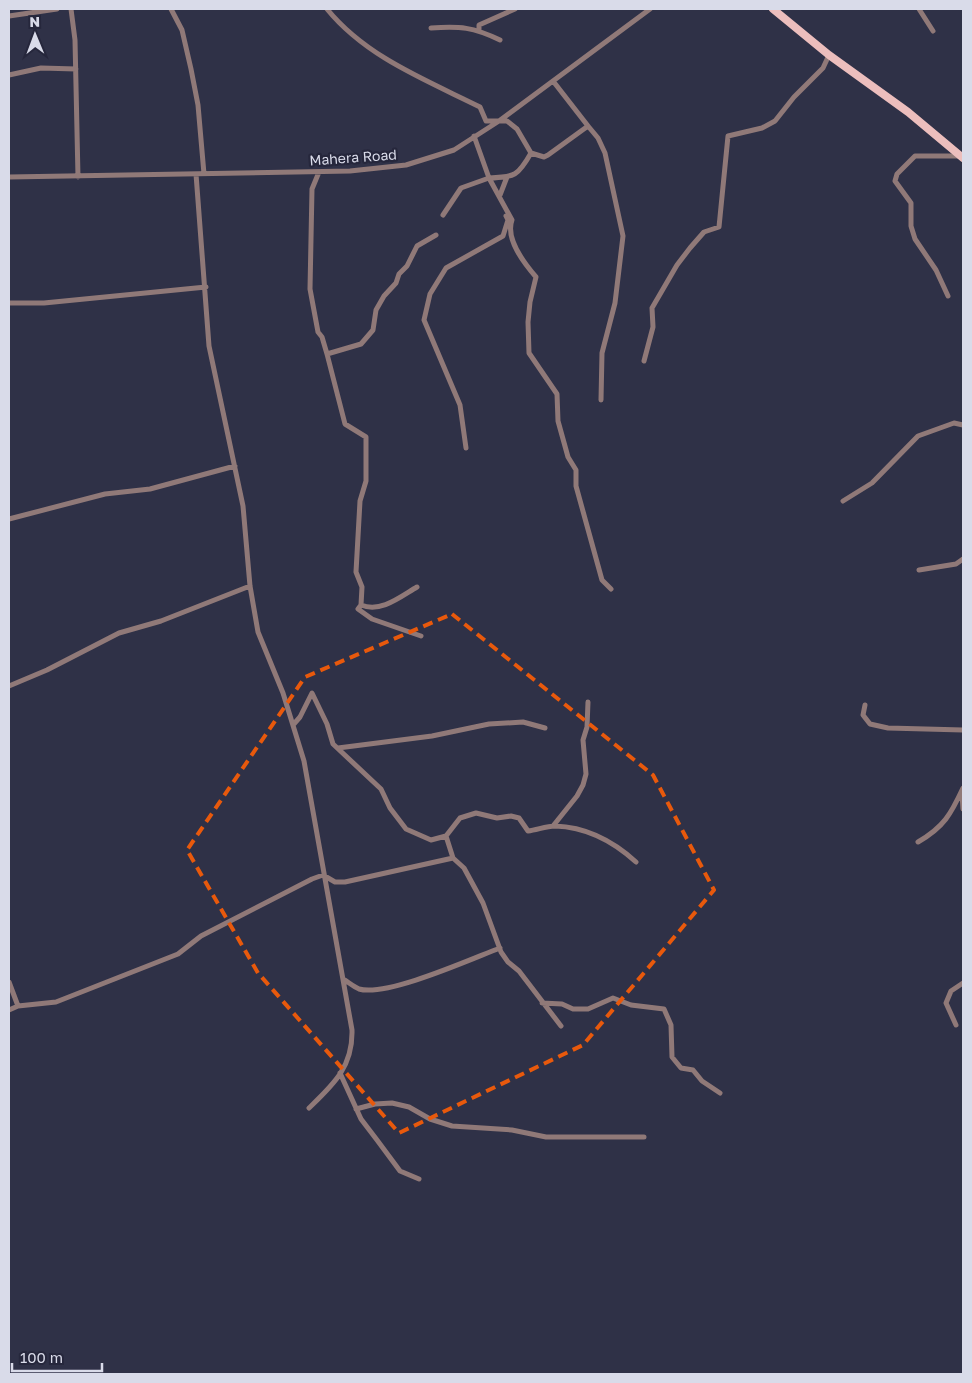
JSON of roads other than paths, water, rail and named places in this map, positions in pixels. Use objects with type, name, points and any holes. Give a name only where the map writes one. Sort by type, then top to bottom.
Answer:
[{"type":"main road","points":[[773,9],[829,55],[908,112],[962,157]]},
{"type":"street","points":[[9,16],[35,14],[57,9]]},
{"type":"street","points":[[71,9],[76,69],[78,177]]},
{"type":"street","points":[[171,9],[182,30],[191,68],[198,105],[204,174]]},
{"type":"street","points":[[327,9],[375,52],[406,72],[480,107],[486,121],[507,121],[517,129],[531,153],[544,157],[588,126]]},
{"type":"street","points":[[479,30],[479,25],[515,9]]},
{"type":"street","name":"Mahera Road","points":[[9,178],[319,172],[406,165],[454,150],[499,121],[650,9]]},
{"type":"street","points":[[919,9],[933,31]]},
{"type":"street","points":[[430,28],[464,26],[479,30],[500,40]]},
{"type":"street","points":[[644,361],[653,328],[652,308],[677,265],[690,248],[704,232],[719,227],[728,136],[762,128],[775,121],[787,105],[823,68],[829,55]]},
{"type":"street","points":[[9,75],[41,68],[76,69]]},
{"type":"street","points":[[553,81],[598,138],[605,153],[623,236],[615,303],[602,353],[602,400]]},
{"type":"street","points":[[466,448],[460,405],[424,320],[430,294],[446,268],[503,236],[508,220],[500,195],[489,178],[474,136]]},
{"type":"street","points":[[443,215],[460,188],[489,178],[507,178],[518,174],[531,153]]},
{"type":"street","points":[[948,296],[936,270],[915,238],[912,226],[911,203],[896,184],[895,178],[915,156],[962,157]]},
{"type":"street","points":[[319,172],[312,189],[310,289],[318,332],[322,337],[327,354],[345,424],[366,437],[366,481],[360,501],[356,572],[362,587],[361,604],[358,609],[372,619],[421,636]]},
{"type":"street","points":[[196,174],[209,346],[243,506],[250,586],[258,632],[293,725],[304,761],[323,875],[349,1008],[352,1046],[348,1062],[334,1084],[309,1108]]},
{"type":"street","points":[[500,195],[507,178]]},
{"type":"street","points":[[504,208],[512,220],[509,228],[513,240],[527,267],[536,277],[530,302],[528,322],[529,352],[557,394],[558,422],[568,457],[576,470],[576,486],[602,580],[612,589]]},
{"type":"street","points":[[327,354],[361,344],[373,330],[376,310],[396,283],[399,274],[407,266],[417,246],[436,235]]},
{"type":"street","points":[[9,303],[44,303],[206,287]]},
{"type":"street","points":[[843,501],[872,483],[918,436],[954,423],[963,425]]},
{"type":"street","points":[[9,519],[105,494],[150,489],[235,466]]},
{"type":"street","points":[[919,570],[956,564],[963,559]]},
{"type":"street","points":[[9,686],[47,670],[119,633],[161,621],[250,586]]},
{"type":"street","points":[[361,604],[370,608],[380,607],[416,587]]},
{"type":"street","points":[[293,725],[300,717],[312,693],[334,744],[381,789],[390,808],[406,829],[431,840],[446,836],[460,818],[476,813],[497,818],[511,816],[519,818],[528,831],[552,826],[600,835],[620,847],[636,862]]},
{"type":"street","points":[[552,826],[577,796],[583,785],[586,774],[583,740],[587,727],[588,702]]},
{"type":"street","points":[[865,705],[864,715],[870,724],[888,728],[963,730]]},
{"type":"street","points":[[338,748],[432,736],[488,724],[523,722],[545,728]]},
{"type":"street","points":[[963,788],[963,809]]},
{"type":"street","points":[[918,842],[938,830],[950,814],[963,788]]},
{"type":"street","points":[[446,836],[454,858],[464,868],[483,903],[500,948],[508,962],[519,970],[561,1026]]},
{"type":"street","points":[[323,875],[335,882],[345,882],[454,858]]},
{"type":"street","points":[[9,1010],[18,1006],[56,1002],[178,954],[201,936],[323,875]]},
{"type":"street","points":[[343,979],[360,989],[385,987],[428,975],[500,948]]},
{"type":"street","points":[[9,982],[18,1006]]},
{"type":"street","points":[[956,1025],[946,1003],[951,991],[963,983]]},
{"type":"street","points":[[542,1003],[562,1004],[573,1009],[588,1009],[614,998],[631,1004],[664,1009],[669,1016],[671,1025],[672,1057],[681,1068],[693,1070],[702,1081],[720,1093]]},
{"type":"street","points":[[340,1074],[361,1119],[400,1171],[419,1179]]},
{"type":"street","points":[[356,1109],[375,1104],[392,1103],[409,1107],[430,1118],[452,1126],[512,1130],[546,1137],[644,1137]]}]
